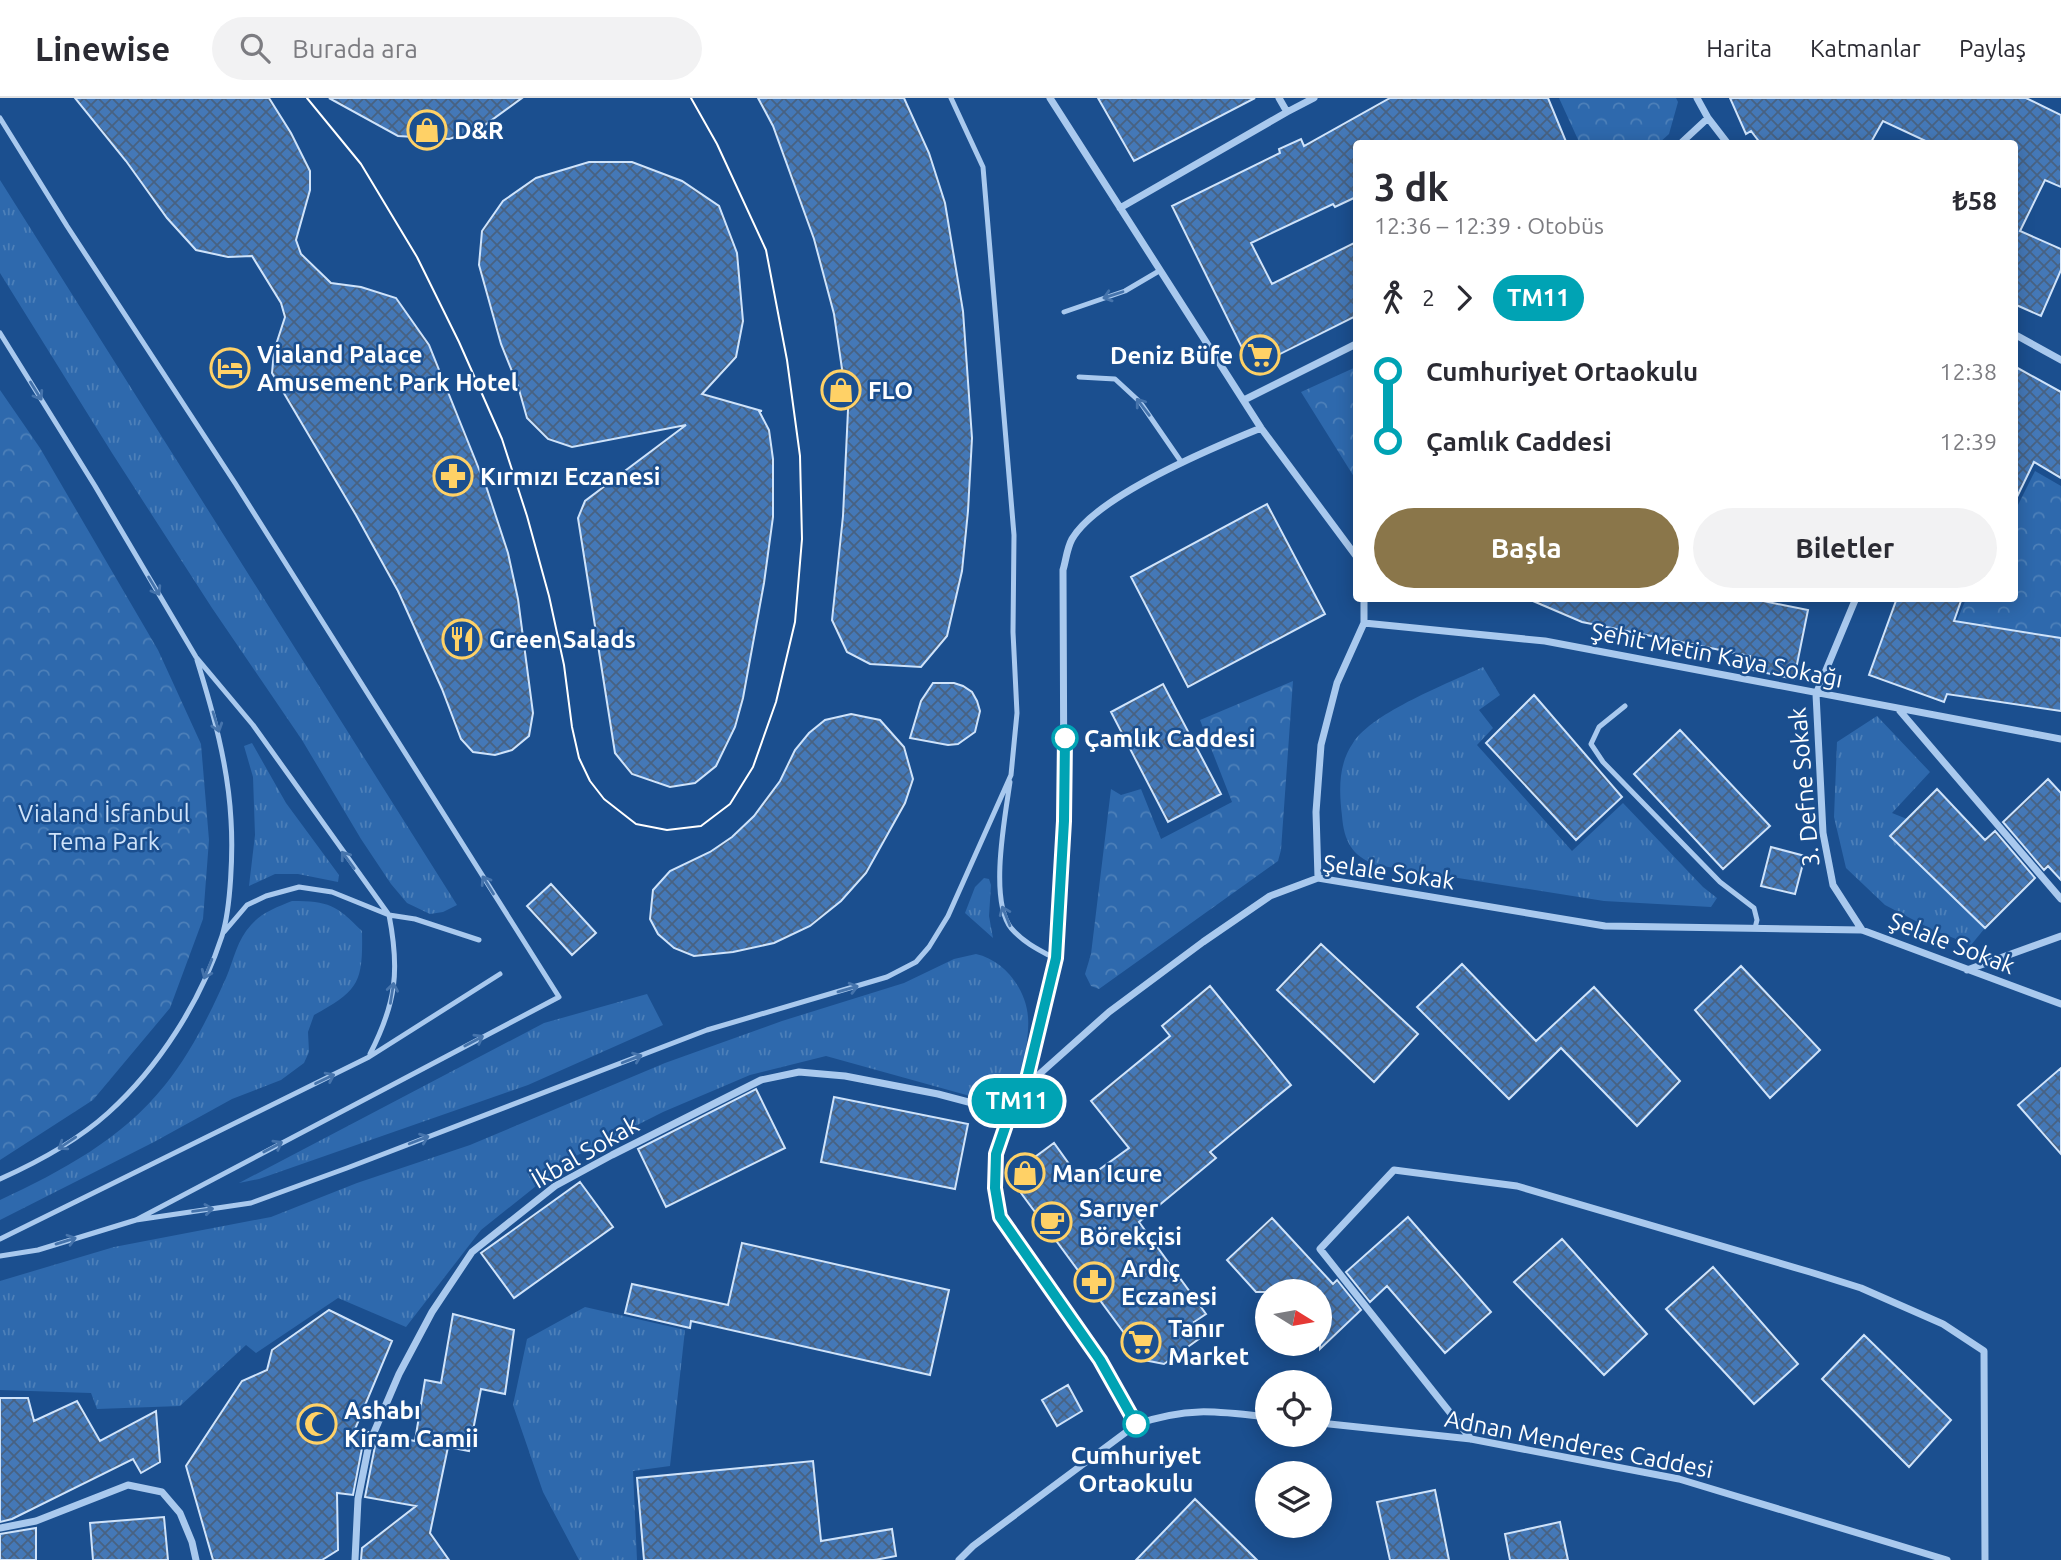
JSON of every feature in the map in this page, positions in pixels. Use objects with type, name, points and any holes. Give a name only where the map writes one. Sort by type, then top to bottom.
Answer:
[{"type":"street","points":[[1050,98],[1261,428],[1353,552]]},
{"type":"street","points":[[1279,98],[1286,111]]},
{"type":"street","points":[[1120,208],[1286,111],[1314,98]]},
{"type":"street","points":[[1697,98],[1725,140]]},
{"type":"street","points":[[1684,140],[1708,118]]},
{"type":"street","points":[[2018,336],[2061,360]]},
{"type":"street","points":[[1244,400],[1353,346]]},
{"type":"street","points":[[1025,1087],[1056,958],[1064,821],[1063,570],[1072,540],[1088,521],[1110,504],[1182,463],[1261,428]]},
{"type":"street","points":[[1318,878],[1316,812],[1321,745],[1337,682],[1364,623],[1364,602]]},
{"type":"street","name":"3. Defne Sokak","points":[[1854,602],[1816,694],[1823,833],[1833,885],[1862,930]]},
{"type":"street","name":"Şehit Metin Kaya Sokağı","points":[[1364,623],[1545,641],[2061,739]]},
{"type":"street","points":[[1900,710],[2061,899]]},
{"type":"street","name":"Şelale Sokak","points":[[1136,1424],[1100,1360],[1000,1217],[995,1188],[996,1154],[1010,1113],[1025,1087],[1109,1012],[1270,896],[1318,878],[1605,926],[1862,930],[2061,1004]]},
{"type":"street","points":[[1966,970],[2061,936]]},
{"type":"street","name":"İkbal Sokak","points":[[355,1560],[358,1499],[369,1444],[399,1374],[432,1312],[472,1252],[555,1186],[761,1080],[799,1072],[845,1076],[938,1094],[1010,1113]]},
{"type":"street","points":[[1471,1439],[1320,1249],[1394,1170],[1517,1186],[1861,1288],[1943,1324],[1984,1351],[1985,1560]]},
{"type":"street","points":[[959,1560],[973,1546],[1136,1424],[1164,1415],[1203,1410],[1255,1416]]},
{"type":"street","name":"Adnan Menderes Caddesi","points":[[1332,1424],[1471,1439],[1679,1479],[1947,1560]]},
{"type":"street","points":[[0,1528],[36,1521],[128,1485],[162,1492],[180,1513],[196,1560]]},
{"type":"lane","points":[[951,98],[983,167],[1014,535],[1013,632],[1017,713],[1002,837],[1002,909],[1009,926],[1026,943],[1056,958]]},
{"type":"lane","points":[[0,118],[559,997],[136,1220]]},
{"type":"lane","points":[[1064,312],[1125,291],[1159,271]]},
{"type":"lane","points":[[0,333],[196,657],[253,725],[389,915],[396,950],[394,989],[387,1022],[369,1057]]},
{"type":"lane","points":[[1079,377],[1115,379],[1140,402],[1182,463]]},
{"type":"lane","points":[[0,1179],[61,1147],[108,1113],[145,1074],[178,1028],[202,985],[223,934],[231,872],[231,820],[219,733],[196,657]]},
{"type":"lane","points":[[1625,706],[1599,727],[1591,744],[1604,762],[1720,882],[1754,908],[1757,919],[1755,928]]},
{"type":"lane","points":[[0,1256],[38,1250],[136,1220],[251,1203],[707,1030],[887,977],[916,962],[929,947],[948,916],[1011,775]]},
{"type":"lane","points":[[223,934],[247,905],[266,895],[299,887],[332,892],[389,915],[415,919],[479,940]]},
{"type":"lane","points":[[0,1239],[369,1057],[500,974]]},
{"type":"green space","points":[[1559,98],[1676,98],[1678,102],[1669,134],[1662,140],[1578,140]]},
{"type":"green space","points":[[0,180],[457,905],[443,912],[430,914],[407,903],[391,884],[302,740],[212,608],[112,453],[0,273]]},
{"type":"green space","points":[[1353,368],[1353,475],[1301,392]]},
{"type":"green space","name":"Vialand İsfanbul Tema Park","points":[[0,390],[40,448],[158,650],[201,744],[209,840],[203,919],[170,1008],[93,1100],[0,1160]]},
{"type":"green space","points":[[2035,471],[2061,486],[2061,645],[1953,630],[1965,602],[2018,602],[2018,505]]},
{"type":"green space","points":[[1483,667],[1500,695],[1479,710],[1493,728],[1477,745],[1572,851],[1623,803],[1703,887],[1717,898],[1711,907],[1604,901],[1376,865],[1355,852],[1345,833],[1340,797],[1342,769],[1353,743],[1363,731],[1394,710]]},
{"type":"green space","points":[[1293,681],[1278,861],[1099,989],[1091,986],[1085,974],[1091,954],[1111,789],[1121,795],[1141,789],[1161,839],[1232,802],[1200,720]]},
{"type":"green space","points":[[1877,716],[1930,772],[1892,813],[1907,819],[1891,836],[1985,928],[1971,945],[1931,929],[1885,905],[1846,868],[1834,817],[1837,742]]},
{"type":"green space","points":[[252,743],[286,803],[339,875],[338,882],[298,874],[275,874],[249,886],[255,835],[253,777],[244,746]]},
{"type":"green space","points":[[984,878],[989,879],[991,885],[989,916],[993,938],[965,913],[975,887]]},
{"type":"green space","points":[[292,901],[331,906],[362,931],[359,974],[341,999],[314,1015],[308,1032],[309,1052],[304,1063],[281,1080],[232,1099],[0,1220],[0,1200],[90,1152],[130,1122],[148,1104],[174,1073],[199,1033],[246,931],[264,914]]},
{"type":"green space","points":[[976,954],[996,962],[1012,977],[1026,1006],[1028,1030],[1022,1072],[1016,1088],[1005,1098],[988,1101],[826,1056],[750,1075],[663,1112],[570,1159],[481,1230],[406,1327],[338,1298],[256,1353],[246,1345],[180,1406],[97,1409],[91,1393],[0,1390],[0,1281],[114,1247],[271,1217],[357,1183],[470,1145],[665,1063],[782,1021],[904,983],[954,959]]},
{"type":"green space","points":[[647,994],[663,1025],[528,1085],[259,1179],[239,1183],[544,1023]]},
{"type":"green space","points":[[585,1307],[685,1330],[670,1466],[633,1471],[637,1560],[579,1560],[543,1492],[513,1405],[527,1339]]},
{"type":"building","points":[[75,98],[269,98],[310,171],[310,190],[296,240],[301,254],[331,283],[361,287],[396,298],[429,345],[487,489],[508,553],[518,599],[533,713],[529,736],[512,750],[495,755],[473,752],[461,739],[442,689],[398,591],[272,373],[274,351],[285,317],[281,303],[252,256],[228,257],[196,250],[167,218],[126,161]]},
{"type":"building","points":[[329,98],[522,98],[478,130],[449,139],[398,136]]},
{"type":"building","points":[[758,98],[904,98],[929,153],[945,203],[963,311],[972,438],[962,571],[947,636],[921,667],[870,664],[847,652],[832,620],[843,516],[848,410],[834,314],[814,239],[773,126]]},
{"type":"building","points":[[1098,98],[1255,98],[1134,161]]},
{"type":"building","points":[[1390,98],[1548,98],[1565,140],[1353,140],[1353,198],[1335,207],[1333,204],[1251,243],[1272,284],[1353,244],[1353,318],[1252,368],[1172,206],[1280,153],[1279,149],[1301,139],[1304,146]]},
{"type":"building","points":[[1730,98],[2026,98],[2061,115],[2061,187],[2045,180],[2020,231],[2061,249],[2061,270],[2041,316],[2018,306],[2018,140],[1923,140],[1883,121],[1872,140],[1758,140],[1751,131],[1746,134]]},
{"type":"building","points":[[589,162],[632,162],[682,181],[719,206],[737,253],[743,321],[736,357],[702,394],[762,411],[759,411],[769,430],[773,459],[773,517],[764,583],[743,698],[735,727],[716,766],[695,783],[670,787],[632,774],[615,753],[578,518],[585,501],[686,425],[572,447],[548,439],[527,418],[518,386],[501,344],[479,265],[482,231],[503,201],[536,178]]},
{"type":"building","points":[[2018,368],[2061,392],[2061,478],[2034,462],[2018,495]]},
{"type":"building","points":[[1267,504],[1325,614],[1188,687],[1131,577]]},
{"type":"building","points":[[1535,602],[1768,602],[1808,610],[1794,679],[1748,669],[1750,656],[1582,622]]},
{"type":"building","points":[[1896,602],[1961,602],[1954,621],[2061,638],[2061,711],[1947,694],[1944,702],[1869,675]]},
{"type":"building","points":[[933,683],[963,686],[972,692],[977,701],[980,711],[975,732],[958,744],[948,745],[910,738],[921,701]]},
{"type":"building","points":[[1163,684],[1221,794],[1168,822],[1111,712]]},
{"type":"building","points":[[1534,695],[1622,797],[1576,840],[1486,743]]},
{"type":"building","points":[[851,714],[880,720],[904,747],[913,779],[905,803],[866,873],[841,901],[810,926],[774,943],[733,952],[694,956],[674,948],[658,934],[650,919],[653,890],[670,871],[710,852],[732,837],[754,816],[780,781],[795,750],[809,733],[825,720]]},
{"type":"building","points":[[1680,730],[1770,826],[1723,869],[1634,774]]},
{"type":"building","points":[[2048,779],[2061,793],[2061,880],[2048,866],[2044,870],[2003,822]]},
{"type":"building","points":[[1937,789],[1985,840],[1995,831],[2035,878],[1985,928],[1890,836]]},
{"type":"building","points":[[1771,847],[1805,856],[1795,894],[1761,886]]},
{"type":"building","points":[[551,884],[596,933],[572,955],[527,906]]},
{"type":"building","points":[[1321,944],[1418,1034],[1374,1082],[1277,990]]},
{"type":"building","points":[[1462,964],[1536,1041],[1594,987],[1680,1081],[1637,1126],[1561,1048],[1509,1099],[1417,1007]]},
{"type":"building","points":[[1741,966],[1820,1050],[1770,1098],[1695,1010]]},
{"type":"building","points":[[1210,986],[1291,1085],[1210,1152],[1216,1158],[1139,1222],[1206,1314],[1194,1322],[1203,1336],[1164,1364],[1144,1360],[1021,1193],[1028,1188],[1016,1171],[1054,1143],[1082,1182],[1129,1148],[1091,1101],[1170,1036],[1162,1026]]},
{"type":"building","points":[[2061,1068],[2061,1154],[2018,1105]]},
{"type":"building","points":[[756,1089],[785,1148],[666,1207],[638,1149]]},
{"type":"building","points":[[834,1097],[968,1124],[955,1189],[821,1162]]},
{"type":"building","points":[[580,1182],[613,1227],[514,1298],[481,1253]]},
{"type":"building","points":[[1408,1217],[1491,1312],[1445,1353],[1387,1286],[1370,1302],[1346,1272]]},
{"type":"building","points":[[1272,1218],[1328,1279],[1255,1279],[1255,1291],[1227,1260]]},
{"type":"building","points":[[1562,1239],[1647,1334],[1604,1375],[1514,1282]]},
{"type":"building","points":[[742,1243],[949,1290],[930,1375],[691,1321],[690,1328],[625,1313],[632,1284],[728,1305]]},
{"type":"building","points":[[1713,1267],[1798,1364],[1754,1404],[1666,1309]]},
{"type":"building","points":[[1337,1280],[1361,1310],[1332,1338],[1332,1283]]},
{"type":"building","points":[[329,1310],[392,1341],[355,1429],[368,1432],[363,1443],[353,1495],[337,1493],[338,1550],[322,1560],[213,1560],[186,1466],[242,1381],[267,1370],[272,1350]]},
{"type":"building","points":[[453,1314],[514,1330],[505,1394],[481,1389],[469,1451],[448,1447],[430,1533],[449,1560],[361,1560],[362,1548],[416,1506],[365,1497],[380,1434],[415,1441],[425,1380],[441,1383]]},
{"type":"building","points":[[1864,1335],[1951,1420],[1909,1467],[1822,1379]]},
{"type":"building","points":[[1068,1385],[1082,1411],[1057,1426],[1042,1400]]},
{"type":"building","points":[[0,1398],[28,1398],[34,1421],[77,1401],[100,1441],[156,1411],[160,1462],[141,1473],[133,1459],[12,1519],[0,1522]]},
{"type":"building","points":[[813,1461],[821,1541],[892,1529],[896,1556],[875,1560],[644,1560],[637,1478]]},
{"type":"building","points":[[1435,1490],[1449,1560],[1390,1560],[1377,1502]]},
{"type":"building","points":[[1195,1499],[1257,1560],[1136,1560]]},
{"type":"building","points":[[164,1517],[168,1560],[93,1560],[90,1523]]},
{"type":"building","points":[[1560,1522],[1568,1560],[1510,1560],[1505,1534]]},
{"type":"building","points":[[36,1528],[36,1560],[0,1560],[0,1534]]},
{"type":"tram line","points":[[307,98],[361,164],[417,257],[502,439],[549,596],[564,665],[572,727],[579,758],[590,781],[604,799],[636,824],[667,830],[701,826],[730,804],[753,767],[776,702],[795,622],[802,539],[800,456],[787,360],[766,250],[717,144],[691,98]]},
{"type":"bus line","name":"TM11","points":[[1065,738],[1064,821],[1056,958],[1025,1087],[1010,1113],[996,1154],[995,1188],[1000,1217],[1100,1360],[1136,1424]]},
{"type":"place","name":"D&R","points":[[427,130]]},
{"type":"place","name":"Deniz Büfe","points":[[1260,355]]},
{"type":"place","name":"Vialand Palace Amusement Park Hotel","points":[[230,368]]},
{"type":"place","name":"FLO","points":[[841,390]]},
{"type":"place","name":"Kırmızı Eczanesi","points":[[453,476]]},
{"type":"place","name":"Green Salads","points":[[462,639]]},
{"type":"place","name":"Çamlık Caddesi","points":[[1065,738]]},
{"type":"place","name":"Man Icure","points":[[1025,1173]]},
{"type":"place","name":"Sarıyer Börekçisi","points":[[1052,1222]]},
{"type":"place","name":"Ardıç Eczanesi","points":[[1094,1282]]},
{"type":"place","name":"Tanır Market","points":[[1141,1342]]},
{"type":"place","name":"Ashabı Kiram Camii","points":[[317,1424]]},
{"type":"place","name":"Cumhuriyet Ortaokulu","points":[[1136,1424]]}]
